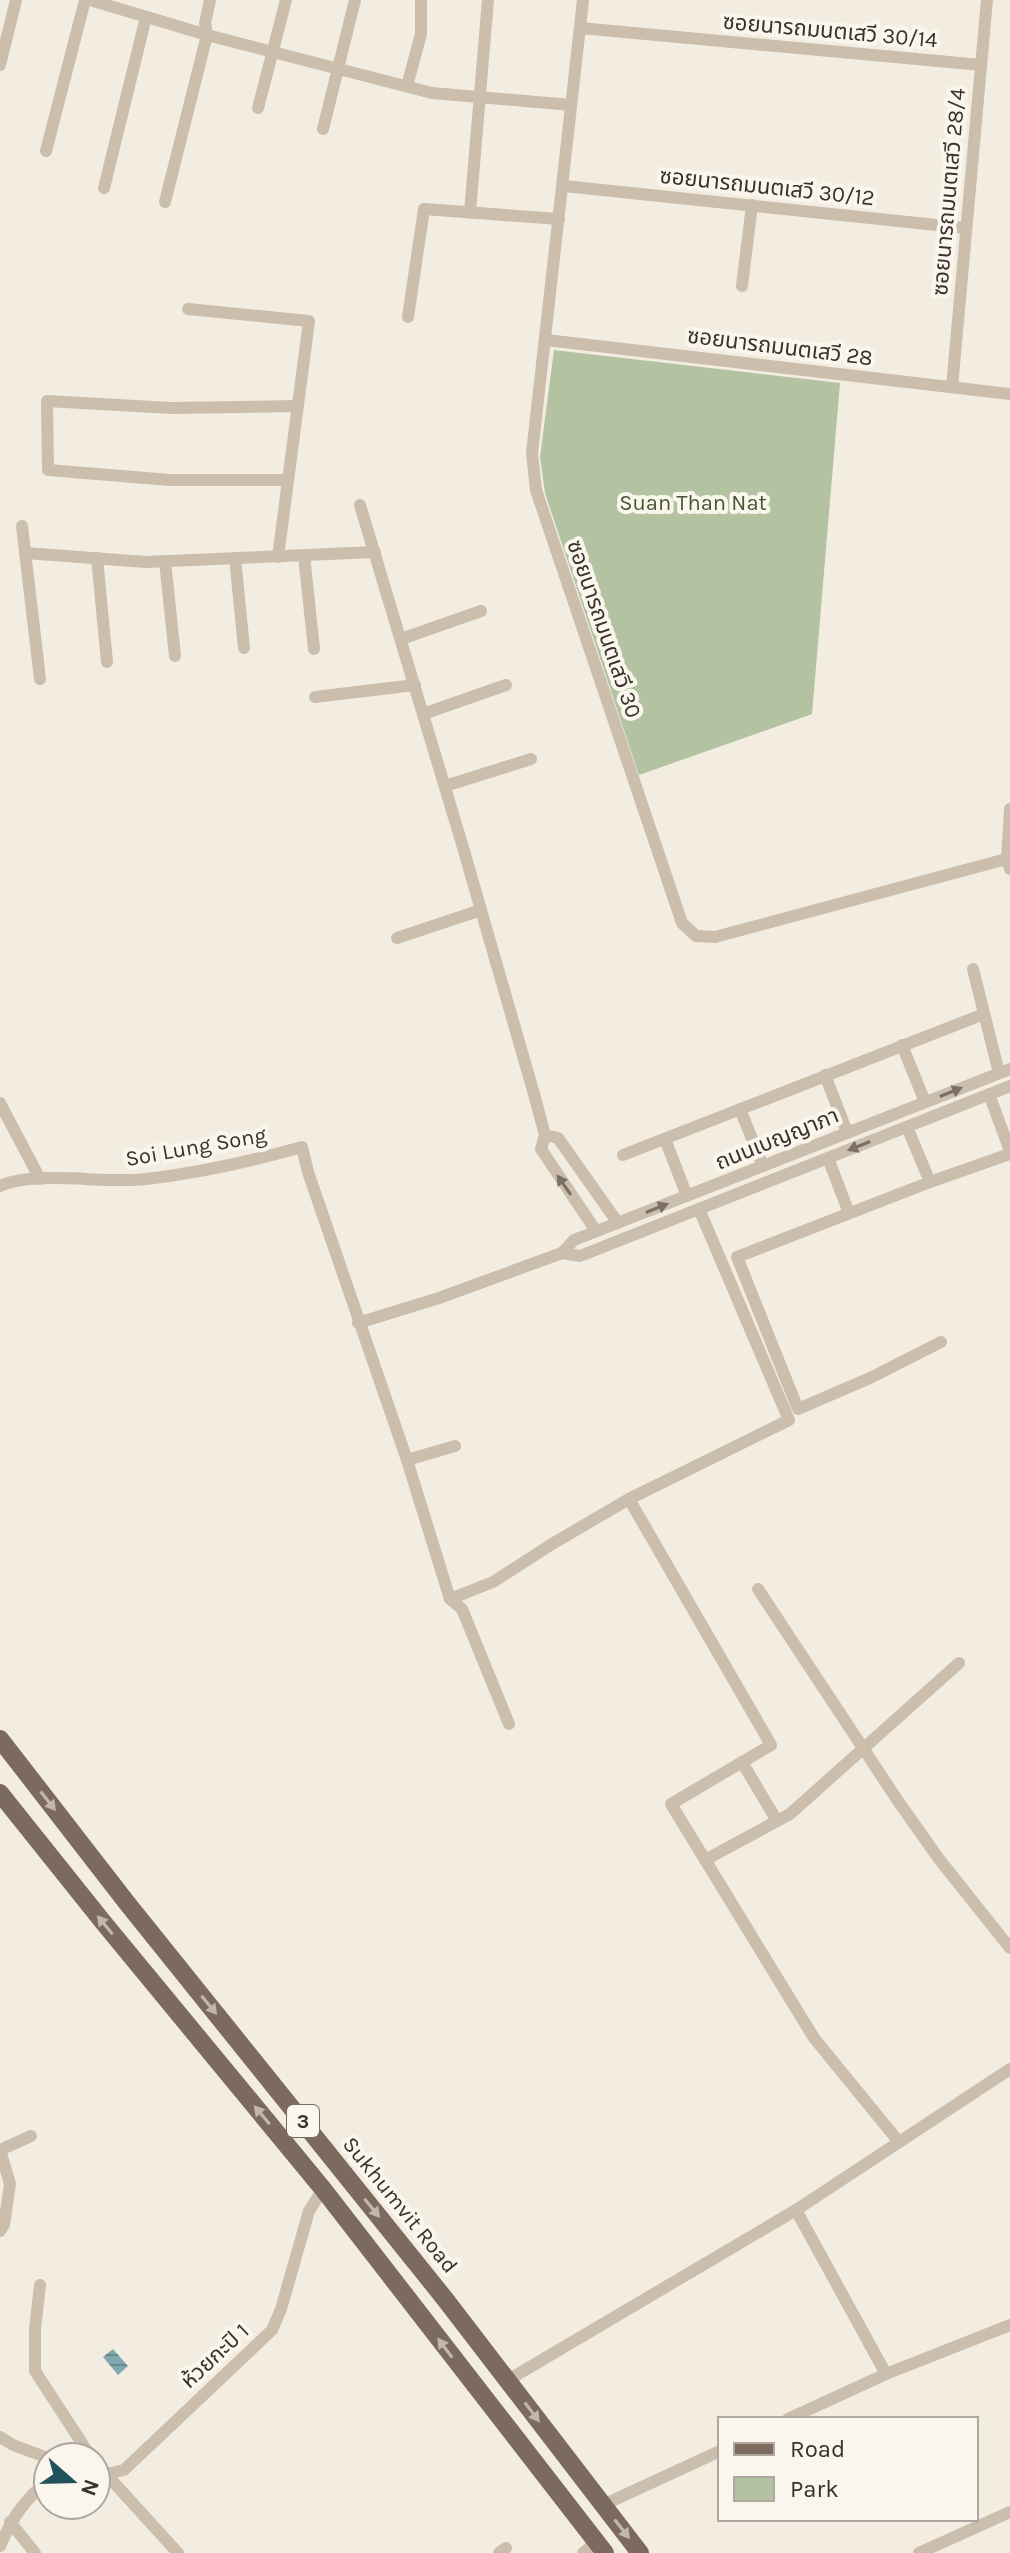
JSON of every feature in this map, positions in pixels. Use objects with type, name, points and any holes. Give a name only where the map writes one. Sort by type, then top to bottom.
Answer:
[{"type":"main road","name":"Sukhumvit Road","points":[[0,1739],[508,2380],[640,2553]]},
{"type":"main road","name":"3","points":[[0,1793],[323,2189],[594,2549]]},
{"type":"street","points":[[1,57],[16,0]]},
{"type":"street","points":[[46,151],[87,0],[207,35],[432,93],[571,105]]},
{"type":"street","points":[[165,202],[207,35],[205,23],[210,0]]},
{"type":"street","points":[[258,108],[286,0]]},
{"type":"street","points":[[323,129],[355,0]]},
{"type":"street","points":[[407,86],[421,34],[421,0]]},
{"type":"street","points":[[470,212],[488,0]]},
{"type":"street","name":"ซอยนารถมนตเสวี 30","points":[[583,0],[532,453],[536,490],[682,923],[696,936],[715,937],[1009,862]]},
{"type":"street","name":"ซอยนารถมนตเสวี 28/4","points":[[952,387],[987,0]]},
{"type":"street","points":[[104,188],[146,17]]},
{"type":"street","name":"ซอยนารถมนตเสวี 30/14","points":[[580,28],[981,65]]},
{"type":"street","name":"ซอยนารถมนตเสวี 30/12","points":[[564,186],[965,228]]},
{"type":"street","points":[[742,286],[752,205]]},
{"type":"street","points":[[408,317],[424,209],[559,219]]},
{"type":"street","points":[[188,309],[309,321],[278,557]]},
{"type":"street","name":"ซอยนารถมนตเสวี 28","points":[[546,340],[1010,394]]},
{"type":"street","points":[[288,480],[170,480],[48,470],[47,401],[171,408],[298,406]]},
{"type":"street","points":[[360,505],[545,1135],[541,1149],[596,1231]]},
{"type":"street","points":[[22,526],[40,679]]},
{"type":"street","points":[[25,553],[165,561],[375,552]]},
{"type":"street","points":[[304,556],[314,649]]},
{"type":"street","points":[[97,558],[107,662]]},
{"type":"street","points":[[235,558],[244,648]]},
{"type":"street","points":[[165,561],[175,656]]},
{"type":"street","points":[[401,639],[481,611]]},
{"type":"street","points":[[315,697],[415,685]]},
{"type":"street","points":[[423,714],[506,685]]},
{"type":"street","points":[[445,786],[531,759]]},
{"type":"street","points":[[1009,862],[1010,809]]},
{"type":"street","points":[[397,938],[481,910]]},
{"type":"street","points":[[973,969],[984,1014],[1004,1071]]},
{"type":"street","points":[[623,1155],[984,1014]]},
{"type":"street","points":[[902,1045],[925,1102]]},
{"type":"street","name":"ถนนเบญญาภา","points":[[358,1323],[439,1298],[562,1253],[574,1240],[1004,1071]]},
{"type":"street","points":[[825,1075],[847,1132]]},
{"type":"street","name":"ถนนเบญญาภา","points":[[562,1253],[580,1256],[1010,1086]]},
{"type":"street","points":[[941,1342],[870,1378],[798,1409],[737,1257],[1010,1152],[989,1094]]},
{"type":"street","points":[[0,1103],[40,1179]]},
{"type":"street","points":[[740,1109],[763,1166]]},
{"type":"street","points":[[878,1121],[883,1136]]},
{"type":"street","points":[[907,1127],[930,1182]]},
{"type":"street","points":[[545,1135],[558,1138],[618,1223]]},
{"type":"street","points":[[665,1139],[687,1196]]},
{"type":"street","name":"Soi Lung Song","points":[[0,1186],[40,1179],[146,1179],[216,1168],[302,1147],[358,1323]]},
{"type":"street","points":[[828,1158],[849,1213]]},
{"type":"street","points":[[717,1184],[722,1199]]},
{"type":"street","points":[[450,1599],[493,1582],[629,1499],[789,1420],[699,1209]]},
{"type":"street","points":[[358,1323],[407,1460],[450,1599],[462,1609],[509,1724]]},
{"type":"street","points":[[407,1460],[455,1446]]},
{"type":"street","points":[[629,1499],[771,1745],[671,1804],[814,2038],[899,2142]]},
{"type":"street","points":[[758,1589],[898,1801],[939,1859],[1010,1948]]},
{"type":"street","points":[[705,1860],[790,1814],[959,1663]]},
{"type":"street","points":[[742,1762],[777,1821]]},
{"type":"street","points":[[508,2380],[796,2210],[1010,2069]]},
{"type":"street","points":[[0,2231],[4,2225],[10,2184],[0,2150],[31,2136]]},
{"type":"street","name":"ห้วยกะปิ 1","points":[[112,2470],[124,2470],[272,2330],[309,2211],[323,2189]]},
{"type":"street","points":[[796,2210],[886,2374]]},
{"type":"street","points":[[40,2285],[35,2329],[35,2371],[81,2441]]},
{"type":"street","points":[[792,2417],[886,2374],[1010,2325]]},
{"type":"street","points":[[0,2437],[32,2452]]},
{"type":"street","points":[[0,2453],[13,2445]]},
{"type":"street","points":[[603,2505],[718,2452]]},
{"type":"street","points":[[112,2484],[178,2553]]},
{"type":"street","points":[[0,2546],[10,2522],[32,2494]]},
{"type":"street","points":[[919,2553],[1010,2512]]},
{"type":"street","points":[[10,2522],[35,2553]]},
{"type":"green space","name":"Suan Than Nat","points":[[554,350],[840,383],[812,714],[639,775],[545,493],[540,457]]},
{"type":"water","points":[[113,2349],[128,2366],[118,2375],[103,2357]]}]
